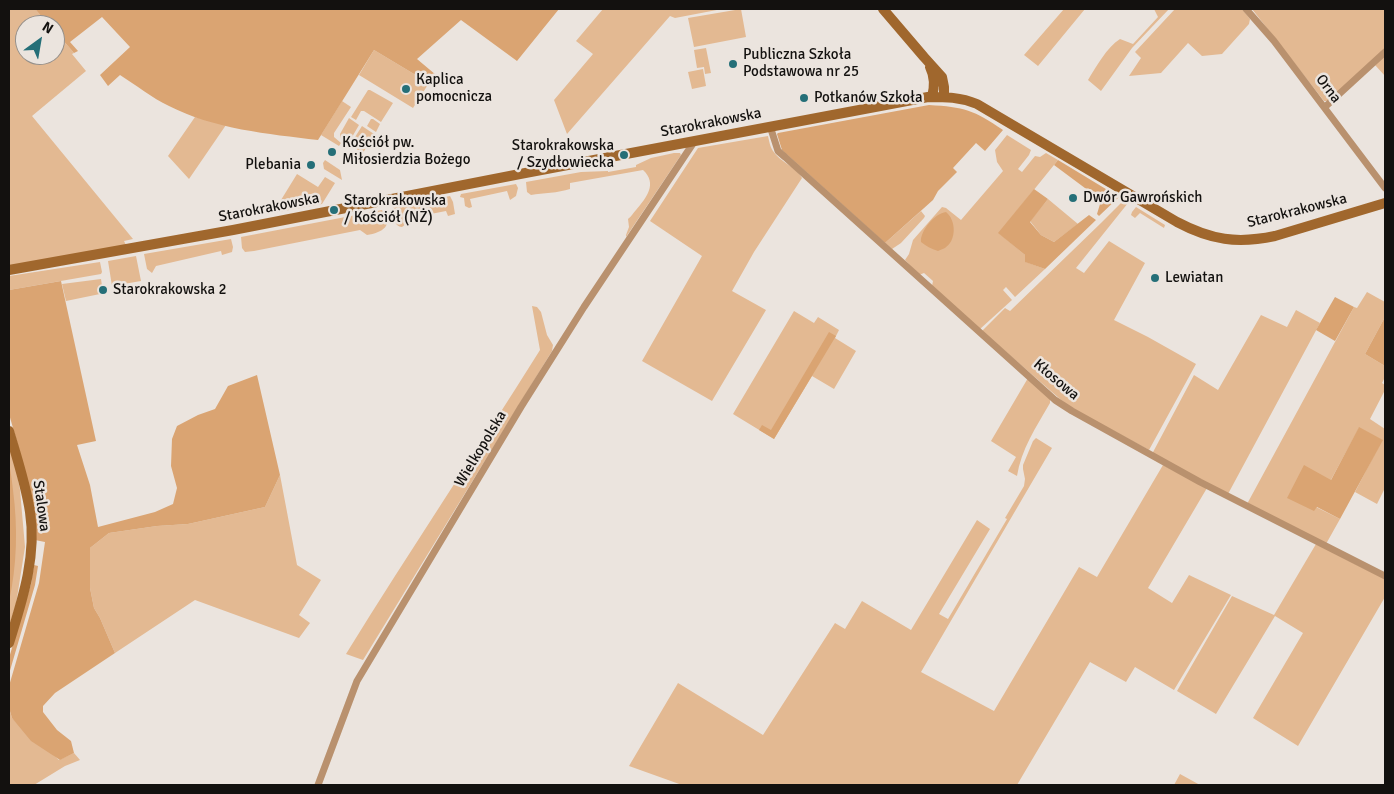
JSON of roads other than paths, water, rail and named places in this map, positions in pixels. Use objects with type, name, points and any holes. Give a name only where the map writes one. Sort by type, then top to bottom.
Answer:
[{"type":"street","points":[[883,9],[942,76],[944,97]]},
{"type":"street","name":"Orna","points":[[1246,9],[1274,41],[1385,188]]},
{"type":"street","points":[[1325,107],[1385,52]]},
{"type":"street","points":[[924,57],[934,77],[932,97]]},
{"type":"street","name":"Starokrakowska","points":[[9,270],[233,230],[770,126],[932,97],[953,97],[966,100],[988,110],[1177,222],[1207,235],[1238,240],[1257,240],[1385,203]]},
{"type":"street","name":"Kłosowa","points":[[770,126],[778,151],[1055,400],[1072,412],[1200,482],[1385,576]]},
{"type":"street","name":"Wielkopolska","points":[[318,785],[357,681],[584,307],[694,142]]},
{"type":"street","name":"Stalowa","points":[[9,431],[27,494],[31,515],[31,544],[27,584],[9,643]]},
{"type":"place","name":"Publiczna Szkoła Podstawowa nr 25","points":[[733,64]]},
{"type":"place","name":"Kaplica pomocnicza","points":[[406,89]]},
{"type":"place","name":"Potkanów Szkoła","points":[[804,98]]},
{"type":"place","name":"Kościół pw. Miłosierdzia Bożego","points":[[332,152]]},
{"type":"place","name":"Starokrakowska / Szydłowiecka","points":[[624,155]]},
{"type":"place","name":"Plebania","points":[[311,165]]},
{"type":"place","name":"Dwór Gawrońskich","points":[[1073,198]]},
{"type":"place","name":"Starokrakowska / Kościół (NŻ)","points":[[334,210]]},
{"type":"place","name":"Lewiatan","points":[[1155,278]]},
{"type":"place","name":"Starokrakowska 2","points":[[103,290]]}]
